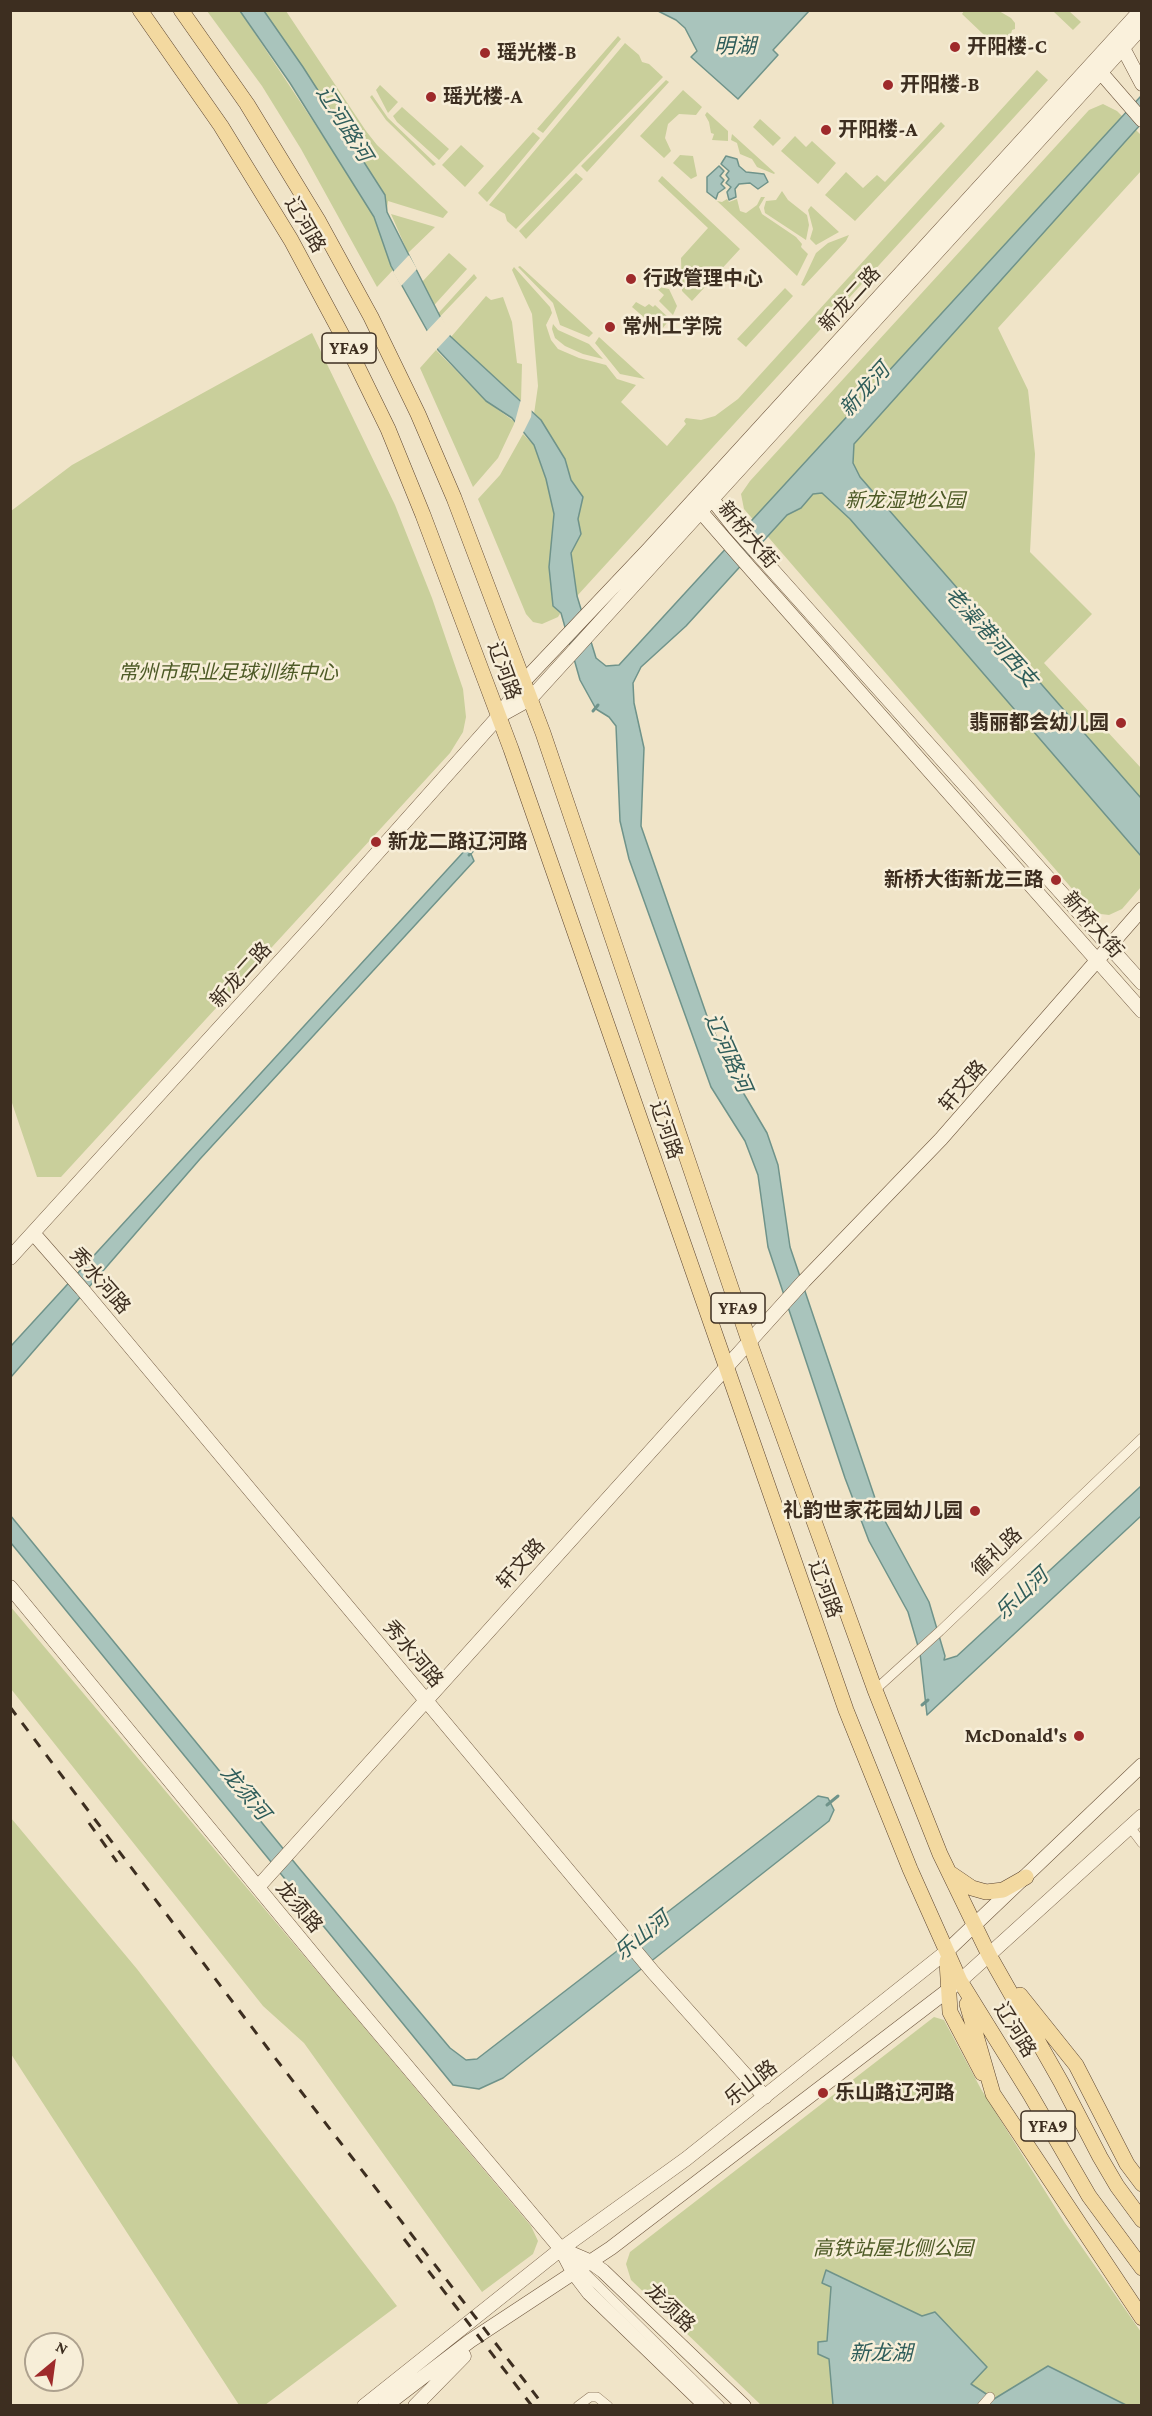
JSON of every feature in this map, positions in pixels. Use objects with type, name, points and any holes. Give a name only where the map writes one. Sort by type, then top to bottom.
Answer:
[{"type":"main road","name":"辽河路","points":[[140,10],[221,126],[291,240],[344,337],[397,450],[498,716],[603,1010],[725,1367],[846,1710],[946,1952],[954,1985],[1030,2094],[1089,2196],[1142,2268]]},
{"type":"main road","name":"辽河路","points":[[181,10],[248,104],[319,222],[371,317],[418,414],[454,498],[530,699],[749,1341],[875,1690],[949,1872],[989,1955],[1061,2082],[1100,2157],[1117,2186],[1142,2220]]},
{"type":"main road","points":[[949,1872],[972,1888],[986,1892],[1003,1890],[1026,1877]]},
{"type":"main road","points":[[989,1955],[1076,2065],[1127,2164],[1142,2184]]},
{"type":"main road","points":[[954,1985],[981,2045],[993,2094],[1142,2318]]},
{"type":"street","name":"新龙二路","points":[[10,1257],[306,932],[498,716],[523,682],[1119,44],[1141,10]]},
{"type":"street","name":"新龙二路","points":[[1119,44],[1142,27]]},
{"type":"street","points":[[1119,44],[1142,84]]},
{"type":"street","name":"新龙二路","points":[[498,716],[530,699],[701,512],[1097,68]]},
{"type":"street","points":[[1097,68],[1142,120]]},
{"type":"street","name":"新桥大街","points":[[1142,983],[759,556],[712,499],[698,496],[701,512],[1142,1011]]},
{"type":"street","name":"轩文路","points":[[258,1887],[725,1367],[941,1139],[1108,945],[1142,909]]},
{"type":"street","name":"秀水河路","points":[[33,1233],[653,1972],[765,2097]]},
{"type":"street","name":"循礼路","points":[[875,1690],[1142,1438]]},
{"type":"street","name":"龙须路","points":[[10,1587],[561,2249],[581,2267],[589,2293],[706,2406]]},
{"type":"street","name":"乐山路","points":[[364,2406],[561,2249],[686,2159],[946,1952],[976,1926],[1142,1765]]},
{"type":"street","points":[[385,2406],[511,2313],[610,2248],[954,1985],[1142,1816]]},
{"type":"street","points":[[1130,1827],[1142,1843]]},
{"type":"street","points":[[581,2267],[720,2406]]},
{"type":"street","name":"龙须路","points":[[581,2267],[603,2271],[744,2406]]},
{"type":"street","points":[[415,2406],[451,2367],[511,2313]]},
{"type":"street","points":[[578,2406],[590,2397],[597,2397],[608,2406]]},
{"type":"street","points":[[982,2406],[990,2397]]},
{"type":"green space","points":[[1055,10],[1069,11],[1081,22],[1073,30],[1054,12]]},
{"type":"green space","points":[[207,11],[240,11],[354,183],[374,217],[393,270],[377,287],[301,149],[262,86]]},
{"type":"green space","points":[[264,11],[286,11],[366,131],[377,145],[448,212],[443,218],[388,201],[387,210],[385,195]]},
{"type":"green space","points":[[964,11],[999,11],[1011,18],[1015,23],[1008,46],[1014,48],[1012,52],[1002,52],[962,14]]},
{"type":"green space","points":[[618,36],[621,39],[543,133],[537,129]]},
{"type":"green space","points":[[625,43],[639,55],[642,62],[649,64],[663,77],[516,229],[507,221],[505,214],[489,205]]},
{"type":"green space","points":[[1037,70],[1048,80],[577,596],[571,553],[581,534],[578,519],[582,497],[571,480],[565,459],[541,420],[534,414],[538,386],[532,314],[512,270],[514,267],[550,307],[552,313],[546,325],[551,340],[558,349],[579,358],[606,365],[617,379],[636,385],[621,402],[667,446],[686,424],[684,421],[686,418],[701,420],[715,416],[738,399]]},
{"type":"green space","points":[[666,80],[669,82],[587,172],[581,166]]},
{"type":"green space","points":[[380,85],[398,102],[388,113],[376,90]]},
{"type":"green space","points":[[683,90],[702,107],[696,115],[679,114],[668,124],[665,138],[671,151],[664,158],[640,136]]},
{"type":"green space","points":[[372,95],[388,118],[436,164],[433,166],[386,120],[370,97]]},
{"type":"green space","name":"新龙湿地公园","points":[[1103,104],[1117,111],[1141,135],[1141,171],[998,328],[1028,390],[1035,454],[1030,552],[1092,614],[1044,663],[1141,768],[1141,887],[1122,909],[1109,915],[1101,914],[1087,906],[744,509],[741,494],[750,481],[1089,110]]},
{"type":"green space","points":[[402,107],[449,149],[439,160],[397,122],[393,116]]},
{"type":"green space","points":[[707,112],[728,131],[728,141],[712,140],[714,134],[711,133],[705,115]]},
{"type":"green space","points":[[760,119],[781,138],[773,146],[753,127]]},
{"type":"green space","points":[[941,122],[945,126],[855,221],[825,195],[846,172],[863,188],[877,175],[885,182]]},
{"type":"green space","points":[[533,132],[540,138],[487,202],[478,193]]},
{"type":"green space","points":[[732,134],[775,173],[757,167],[752,159],[740,154],[737,143],[731,140]]},
{"type":"green space","points":[[795,136],[806,147],[812,141],[836,163],[818,184],[781,151]]},
{"type":"green space","points":[[461,145],[484,166],[465,187],[442,165]]},
{"type":"green space","points":[[680,155],[693,156],[697,176],[691,179],[673,163]]},
{"type":"green space","points":[[576,173],[583,179],[526,239],[519,231]]},
{"type":"green space","points":[[662,176],[740,249],[692,301],[682,291],[681,258],[708,228],[658,181]]},
{"type":"green space","points":[[782,191],[788,200],[807,215],[809,225],[806,240],[765,213],[766,201],[776,200]]},
{"type":"green space","points":[[761,197],[765,197],[759,207],[762,214],[796,237],[808,254],[797,276],[717,201],[722,202],[727,199],[729,202],[737,199],[740,211],[746,213],[757,205]]},
{"type":"green space","points":[[811,206],[839,232],[816,245],[810,239],[813,229],[808,210]]},
{"type":"green space","points":[[391,214],[425,224],[435,227],[408,253]]},
{"type":"green space","points":[[849,235],[804,286],[801,285],[816,253],[828,243]]},
{"type":"green space","points":[[449,253],[467,269],[427,313],[409,296]]},
{"type":"green space","points":[[520,266],[593,333],[589,337],[560,325],[553,303],[518,267]]},
{"type":"green space","points":[[474,274],[477,278],[432,325],[433,319]]},
{"type":"green space","points":[[654,286],[669,289],[677,306],[673,315],[659,301],[664,295]]},
{"type":"green space","points":[[785,288],[793,296],[746,347],[737,339]]},
{"type":"green space","points":[[486,296],[491,300],[503,297],[512,322],[517,363],[522,364],[521,401],[451,337]]},
{"type":"green space","points":[[636,302],[645,307],[649,304],[653,307],[655,305],[670,319],[658,334],[647,332],[653,325],[632,307]]},
{"type":"green space","points":[[553,324],[558,330],[589,344],[603,359],[565,346],[555,338]]},
{"type":"green space","name":"常州市职业足球训练中心","points":[[312,333],[395,505],[432,598],[463,689],[466,717],[463,732],[450,753],[61,1177],[37,1177],[10,1097],[11,511],[72,465]]},
{"type":"green space","points":[[599,337],[645,379],[620,374],[595,343]]},
{"type":"green space","points":[[436,350],[486,401],[515,422],[498,458],[473,487],[420,368]]},
{"type":"green space","points":[[523,434],[534,445],[546,479],[554,514],[549,567],[553,606],[561,612],[558,617],[542,624],[533,622],[526,614],[478,499],[500,475]]},
{"type":"green space","points":[[10,1606],[531,2226],[538,2241],[533,2254],[482,2292],[304,2043],[263,2006],[11,1689]]},
{"type":"green space","points":[[11,1818],[137,1969],[397,2306],[265,2405],[239,2405],[11,2054]]},
{"type":"green space","name":"高铁站屋北侧公园","points":[[934,2017],[944,2020],[981,2089],[1065,2223],[1141,2332],[1141,2405],[761,2405],[631,2280],[626,2264],[630,2252]]},
{"type":"water","name":"老澡港河西支","points":[[240,11],[264,11],[303,67],[385,195],[387,212],[450,336],[541,420],[565,459],[571,480],[583,497],[578,519],[581,534],[571,553],[577,596],[596,658],[606,666],[619,665],[1141,96],[1141,124],[854,444],[853,463],[860,477],[1141,798],[1141,856],[850,519],[822,493],[813,494],[801,508],[787,515],[686,626],[641,667],[633,683],[634,703],[644,748],[641,826],[708,1019],[744,1094],[767,1133],[778,1165],[790,1247],[879,1510],[929,1602],[945,1656],[944,1660],[957,1656],[1141,1486],[1141,1516],[927,1715],[920,1653],[908,1612],[869,1541],[845,1478],[768,1247],[758,1175],[745,1141],[711,1087],[629,859],[620,821],[616,726],[609,717],[596,709],[580,680],[561,613],[553,606],[549,567],[554,514],[546,479],[534,445],[512,418],[486,401],[438,350],[391,266],[374,217],[290,83]]},
{"type":"water","name":"明湖","points":[[658,11],[809,11],[773,50],[778,55],[738,99],[691,57],[697,51],[685,28],[676,20]]},
{"type":"water","points":[[726,156],[737,159],[739,166],[746,172],[764,174],[768,182],[758,189],[750,183],[739,184],[735,189],[736,197],[729,200],[727,192],[731,187],[726,183],[729,179],[726,175],[729,171],[721,164]]},
{"type":"water","points":[[719,166],[724,171],[720,176],[724,180],[721,184],[725,188],[718,193],[716,199],[707,192],[707,177]]},
{"type":"water","points":[[468,847],[474,861],[200,1159],[11,1377],[11,1346]]},
{"type":"water","points":[[10,1515],[299,1868],[450,2048],[466,2060],[477,2059],[818,1796],[828,1798],[834,1810],[829,1821],[503,2078],[479,2089],[453,2085],[11,1543]]},
{"type":"water","name":"新龙湖","points":[[826,2270],[922,2316],[935,2312],[987,2367],[971,2384],[994,2399],[1048,2366],[1126,2405],[833,2405],[829,2359],[818,2354],[818,2342],[827,2341],[831,2287],[822,2283]]},
{"type":"pier","points":[[409,255],[417,269],[401,286],[393,272]]},
{"type":"pier","points":[[441,316],[451,334],[436,350],[425,333]]},
{"type":"pier","points":[[521,399],[532,408],[531,417],[522,435],[514,425]]},
{"type":"waterway","points":[[593,711],[598,705]]},
{"type":"waterway","points":[[469,855],[476,847]]},
{"type":"waterway","name":"乐山河","points":[[922,1705],[928,1700]]},
{"type":"waterway","name":"乐山河","points":[[827,1805],[838,1796]]},
{"type":"railway","points":[[10,1707],[269,2050],[544,2406]]},
{"type":"railway","points":[[89,1823],[117,1862]]},
{"type":"railway","points":[[404,2239],[532,2406]]},
{"type":"place","name":"开阳楼-C","points":[[955,47]]},
{"type":"place","name":"瑶光楼-B","points":[[485,53]]},
{"type":"place","name":"开阳楼-B","points":[[888,85]]},
{"type":"place","name":"瑶光楼-A","points":[[431,97]]},
{"type":"place","name":"开阳楼-A","points":[[826,130]]},
{"type":"place","name":"行政管理中心","points":[[631,279]]},
{"type":"place","name":"常州工学院","points":[[610,327]]},
{"type":"place","name":"翡丽都会幼儿园","points":[[1121,723]]},
{"type":"place","name":"新龙二路辽河路","points":[[376,842]]},
{"type":"place","name":"新桥大街新龙三路","points":[[1056,880]]},
{"type":"place","name":"礼韵世家花园幼儿园","points":[[975,1511]]},
{"type":"place","name":"McDonald's","points":[[1079,1736]]},
{"type":"place","name":"乐山路辽河路","points":[[823,2093]]},
{"type":"water label","name":"辽河路河","points":[[344,124]]},
{"type":"water label","name":"新龙河","points":[[865,390]]},
{"type":"water label","name":"辽河路河","points":[[728,1053]]},
{"type":"water label","name":"龙须河","points":[[245,1793]]}]
